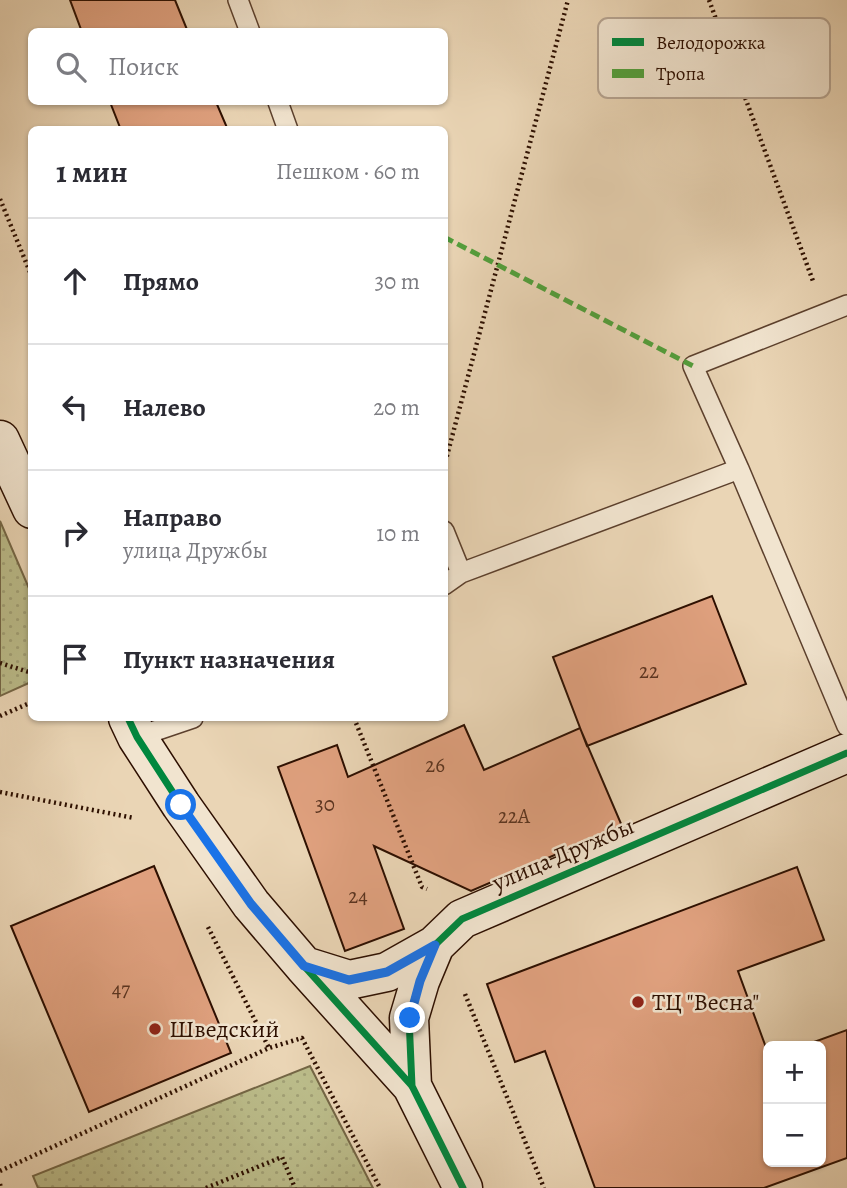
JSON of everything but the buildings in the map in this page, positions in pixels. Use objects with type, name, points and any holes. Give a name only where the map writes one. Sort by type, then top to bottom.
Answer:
[{"type":"street","points":[[0,440],[28,500]]},
{"type":"street","points":[[133,727],[181,805],[251,904],[412,1086],[463,1188]]},
{"type":"street","name":"улица Дружбы","points":[[412,1086],[410,1018],[420,981],[435,945],[462,919],[847,753]]},
{"type":"street","points":[[304,966],[349,980],[387,972],[435,945]]},
{"type":"lane","points":[[238,0],[248,28]]},
{"type":"lane","points":[[279,105],[287,126]]},
{"type":"lane","points":[[847,305],[693,366],[847,726]]},
{"type":"lane","points":[[448,582],[461,573],[739,469]]},
{"type":"lane","points":[[448,541],[461,573]]},
{"type":"lane","points":[[133,727],[173,721]]},
{"type":"path","points":[[448,452],[568,0]]},
{"type":"path","points":[[709,0],[716,18]]},
{"type":"path","points":[[745,98],[825,314]]},
{"type":"path","points":[[0,199],[28,266]]},
{"type":"path","points":[[0,663],[28,672]]},
{"type":"path","points":[[0,716],[28,704]]},
{"type":"path","points":[[355,721],[422,887]]},
{"type":"path","points":[[0,792],[139,819]]},
{"type":"path","points":[[205,922],[269,1048]]},
{"type":"path","points":[[463,989],[544,1188]]},
{"type":"path","points":[[0,1171],[269,1048],[302,1038],[380,1188]]},
{"type":"path","points":[[206,1188],[282,1157],[295,1188]]},
{"type":"green space","points":[[0,521],[28,586],[28,683],[0,696]]},
{"type":"green space","points":[[310,1066],[373,1188],[38,1188],[33,1176]]},
{"type":"marked path","points":[[448,239],[693,366]]},
{"type":"cycle path","points":[[129,721],[181,805],[251,904],[412,1086],[463,1188]]},
{"type":"cycle path","points":[[412,1086],[409,1018],[420,981],[435,945],[462,919],[847,753]]},
{"type":"place","name":"ТЦ \"Весна\"","points":[[638,1002]]},
{"type":"place","name":"Шведский","points":[[155,1029]]},
{"type":"route","points":[[181,805],[251,904],[304,966],[349,980],[387,972],[435,945],[420,981],[410,1018]]}]
